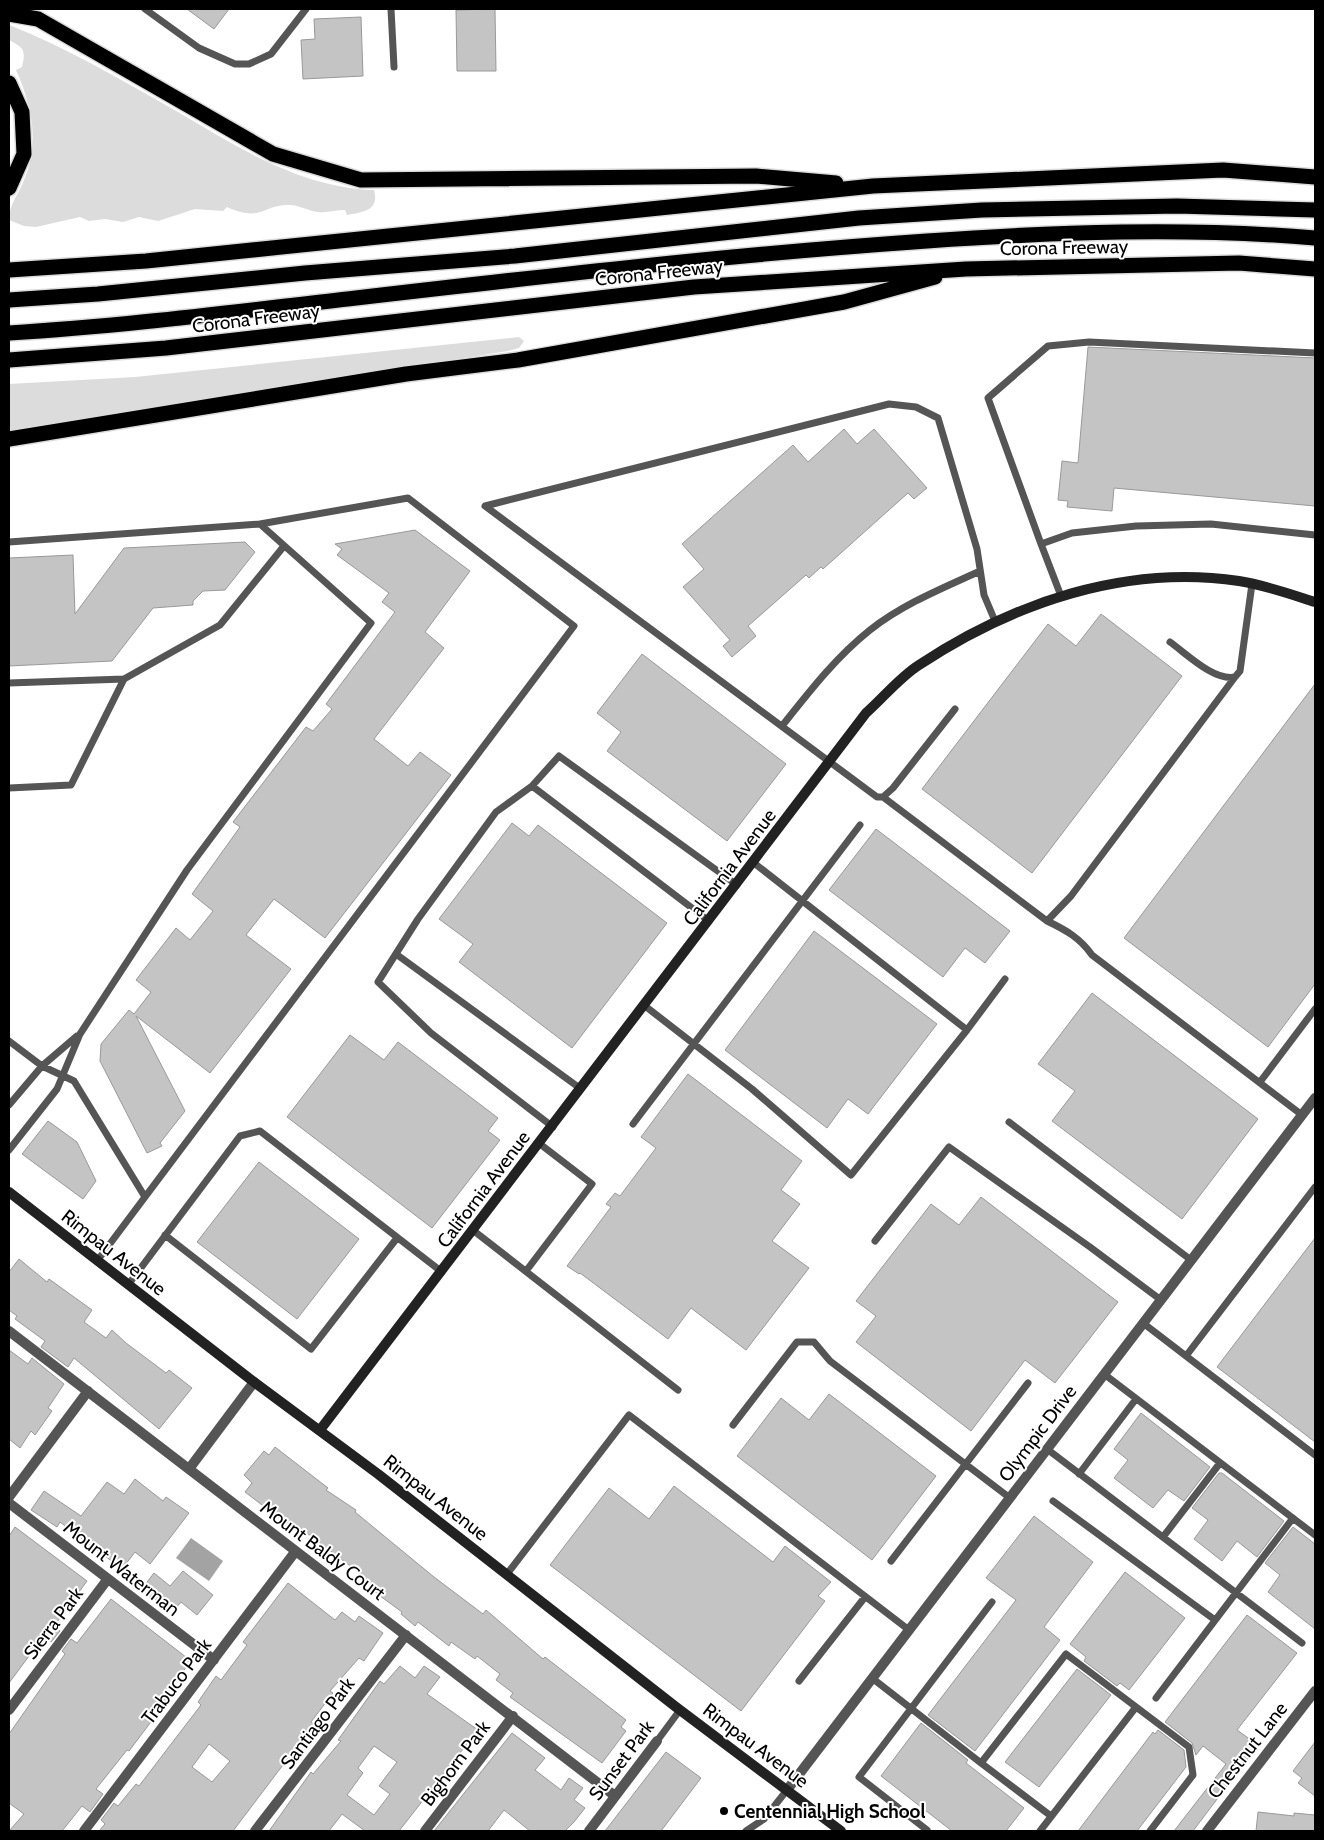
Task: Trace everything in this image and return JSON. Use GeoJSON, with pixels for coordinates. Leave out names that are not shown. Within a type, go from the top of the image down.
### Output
{"type":"FeatureCollection","features":[{"type":"Feature","properties":{"kind":"highway"},"geometry":{"type":"LineString","coordinates":[[9,14],[38,19],[273,154],[361,180],[756,176],[873,186]]}},
{"type":"Feature","properties":{"kind":"highway"},"geometry":{"type":"LineString","coordinates":[[9,83],[22,112],[24,154],[9,188]]}},
{"type":"Feature","properties":{"kind":"highway"},"geometry":{"type":"LineString","coordinates":[[9,270],[146,261],[873,186],[1223,170],[1315,177]]}},
{"type":"Feature","properties":{"kind":"highway"},"geometry":{"type":"LineString","coordinates":[[9,300],[98,294],[306,273],[515,256],[878,217],[982,210],[1177,206],[1315,210]]}},
{"type":"Feature","properties":{"kind":"highway"},"geometry":{"type":"LineString","coordinates":[[9,333],[131,324],[698,259],[855,246],[1133,231],[1218,232],[1315,238]]}},
{"type":"Feature","properties":{"kind":"highway","name":"Corona Freeway"},"geometry":{"type":"LineString","coordinates":[[9,360],[166,348],[694,287],[966,269],[1240,263],[1315,269]]}},
{"type":"Feature","properties":{"kind":"highway"},"geometry":{"type":"LineString","coordinates":[[9,439],[406,374],[518,360],[844,302],[966,269]]}},
{"type":"Feature","properties":{"kind":"main road","name":"California Avenue"},"geometry":{"type":"LineString","coordinates":[[320,1430],[737,886],[866,713],[918,666],[995,621],[1061,596],[1099,586],[1145,579],[1189,578],[1239,581],[1315,602]]}},
{"type":"Feature","properties":{"kind":"main road","name":"Rimpau Avenue"},"geometry":{"type":"LineString","coordinates":[[9,1192],[96,1261],[507,1574],[680,1710],[841,1831]]}},
{"type":"Feature","properties":{"kind":"street","name":"Olympic Drive"},"geometry":{"type":"LineString","coordinates":[[787,1790],[1315,1098]]}},
{"type":"Feature","properties":{"kind":"street","name":"Mount Baldy Court"},"geometry":{"type":"LineString","coordinates":[[9,1332],[513,1716],[615,1796]]}},
{"type":"Feature","properties":{"kind":"street"},"geometry":{"type":"LineString","coordinates":[[189,1469],[254,1382]]}},
{"type":"Feature","properties":{"kind":"street"},"geometry":{"type":"LineString","coordinates":[[9,1497],[88,1392]]}},
{"type":"Feature","properties":{"kind":"street","name":"Mount Waterman"},"geometry":{"type":"LineString","coordinates":[[9,1503],[214,1660]]}},
{"type":"Feature","properties":{"kind":"street","name":"Trabuco Park"},"geometry":{"type":"LineString","coordinates":[[84,1831],[296,1552]]}},
{"type":"Feature","properties":{"kind":"street","name":"Sierra Park"},"geometry":{"type":"LineString","coordinates":[[9,1710],[108,1580]]}},
{"type":"Feature","properties":{"kind":"street","name":"Santiago Park"},"geometry":{"type":"LineString","coordinates":[[256,1831],[406,1635]]}},
{"type":"Feature","properties":{"kind":"street","name":"Chestnut Lane"},"geometry":{"type":"LineString","coordinates":[[1207,1831],[1315,1691]]}},
{"type":"Feature","properties":{"kind":"street","name":"Bighorn Park"},"geometry":{"type":"LineString","coordinates":[[425,1831],[513,1716]]}},
{"type":"Feature","properties":{"kind":"street","name":"Sunset Park"},"geometry":{"type":"LineString","coordinates":[[589,1831],[657,1741]]}},
{"type":"Feature","properties":{"kind":"lane"},"geometry":{"type":"LineString","coordinates":[[145,9],[199,48],[235,64],[249,64],[271,54],[306,9]]}},
{"type":"Feature","properties":{"kind":"lane"},"geometry":{"type":"LineString","coordinates":[[391,9],[394,67]]}},
{"type":"Feature","properties":{"kind":"lane"},"geometry":{"type":"LineString","coordinates":[[1061,596],[988,398],[1048,346],[1089,342],[1315,353]]}},
{"type":"Feature","properties":{"kind":"lane"},"geometry":{"type":"LineString","coordinates":[[995,621],[984,595],[977,549],[938,418],[916,408],[889,404],[485,506],[877,797],[883,797],[1047,921],[1071,932],[1085,944],[1092,955],[1302,1115]]}},
{"type":"Feature","properties":{"kind":"lane"},"geometry":{"type":"LineString","coordinates":[[9,542],[260,524],[408,498],[574,626],[96,1261]]}},
{"type":"Feature","properties":{"kind":"lane"},"geometry":{"type":"LineString","coordinates":[[9,1150],[57,1089],[80,1034],[192,863],[371,623],[260,524]]}},
{"type":"Feature","properties":{"kind":"lane"},"geometry":{"type":"LineString","coordinates":[[1041,544],[1072,533],[1136,526],[1211,524],[1315,535]]}},
{"type":"Feature","properties":{"kind":"lane"},"geometry":{"type":"LineString","coordinates":[[9,683],[124,679],[220,625],[284,546]]}},
{"type":"Feature","properties":{"kind":"lane"},"geometry":{"type":"LineString","coordinates":[[782,726],[823,676],[870,630],[916,601],[980,571]]}},
{"type":"Feature","properties":{"kind":"lane"},"geometry":{"type":"LineString","coordinates":[[1047,921],[1071,896],[1240,671],[1252,584]]}},
{"type":"Feature","properties":{"kind":"lane"},"geometry":{"type":"LineString","coordinates":[[1170,642],[1216,675],[1226,679],[1235,677]]}},
{"type":"Feature","properties":{"kind":"lane"},"geometry":{"type":"LineString","coordinates":[[9,788],[71,785],[124,679]]}},
{"type":"Feature","properties":{"kind":"lane"},"geometry":{"type":"LineString","coordinates":[[883,797],[894,788],[955,709]]}},
{"type":"Feature","properties":{"kind":"lane"},"geometry":{"type":"LineString","coordinates":[[553,1127],[431,1033],[378,982],[418,919],[496,812],[532,786],[559,756],[737,886]]}},
{"type":"Feature","properties":{"kind":"lane"},"geometry":{"type":"LineString","coordinates":[[532,786],[709,921]]}},
{"type":"Feature","properties":{"kind":"lane"},"geometry":{"type":"LineString","coordinates":[[633,1124],[693,1043],[804,902],[860,825]]}},
{"type":"Feature","properties":{"kind":"lane"},"geometry":{"type":"LineString","coordinates":[[754,863],[967,1030]]}},
{"type":"Feature","properties":{"kind":"lane"},"geometry":{"type":"LineString","coordinates":[[396,954],[581,1090]]}},
{"type":"Feature","properties":{"kind":"lane"},"geometry":{"type":"LineString","coordinates":[[645,1006],[752,1089],[851,1175],[967,1030],[1005,979]]}},
{"type":"Feature","properties":{"kind":"lane"},"geometry":{"type":"LineString","coordinates":[[1260,1082],[1315,1008]]}},
{"type":"Feature","properties":{"kind":"lane"},"geometry":{"type":"LineString","coordinates":[[9,1105],[42,1066],[80,1034]]}},
{"type":"Feature","properties":{"kind":"lane"},"geometry":{"type":"LineString","coordinates":[[9,1040],[42,1066],[74,1081],[145,1197]]}},
{"type":"Feature","properties":{"kind":"lane"},"geometry":{"type":"LineString","coordinates":[[1009,1122],[1192,1260]]}},
{"type":"Feature","properties":{"kind":"lane"},"geometry":{"type":"LineString","coordinates":[[128,1284],[240,1136],[260,1131],[442,1272]]}},
{"type":"Feature","properties":{"kind":"lane"},"geometry":{"type":"LineString","coordinates":[[526,1271],[592,1184],[540,1144]]}},
{"type":"Feature","properties":{"kind":"lane"},"geometry":{"type":"LineString","coordinates":[[876,1241],[948,1147],[1090,1247],[1161,1300]]}},
{"type":"Feature","properties":{"kind":"lane"},"geometry":{"type":"LineString","coordinates":[[1186,1356],[1315,1187]]}},
{"type":"Feature","properties":{"kind":"lane"},"geometry":{"type":"LineString","coordinates":[[474,1230],[678,1390]]}},
{"type":"Feature","properties":{"kind":"lane"},"geometry":{"type":"LineString","coordinates":[[165,1235],[311,1349],[397,1238]]}},
{"type":"Feature","properties":{"kind":"lane"},"geometry":{"type":"LineString","coordinates":[[1143,1324],[1315,1455]]}},
{"type":"Feature","properties":{"kind":"lane"},"geometry":{"type":"LineString","coordinates":[[733,1425],[797,1342],[814,1342],[830,1361],[1010,1498]]}},
{"type":"Feature","properties":{"kind":"lane"},"geometry":{"type":"LineString","coordinates":[[1104,1374],[1315,1535]]}},
{"type":"Feature","properties":{"kind":"lane"},"geometry":{"type":"LineString","coordinates":[[891,1560],[1028,1383]]}},
{"type":"Feature","properties":{"kind":"lane"},"geometry":{"type":"LineString","coordinates":[[1079,1474],[1136,1399]]}},
{"type":"Feature","properties":{"kind":"lane"},"geometry":{"type":"LineString","coordinates":[[507,1574],[629,1415],[909,1630]]}},
{"type":"Feature","properties":{"kind":"lane"},"geometry":{"type":"LineString","coordinates":[[1047,1449],[1302,1643]]}},
{"type":"Feature","properties":{"kind":"lane"},"geometry":{"type":"LineString","coordinates":[[1163,1537],[1220,1462]]}},
{"type":"Feature","properties":{"kind":"lane"},"geometry":{"type":"LineString","coordinates":[[1053,1501],[1216,1620]]}},
{"type":"Feature","properties":{"kind":"lane"},"geometry":{"type":"LineString","coordinates":[[1156,1698],[1293,1518]]}},
{"type":"Feature","properties":{"kind":"lane"},"geometry":{"type":"LineString","coordinates":[[799,1682],[864,1597]]}},
{"type":"Feature","properties":{"kind":"lane"},"geometry":{"type":"LineString","coordinates":[[928,1831],[859,1777],[992,1602]]}},
{"type":"Feature","properties":{"kind":"lane"},"geometry":{"type":"LineString","coordinates":[[981,1763],[1066,1654],[1189,1747],[1193,1775],[1150,1831]]}},
{"type":"Feature","properties":{"kind":"lane"},"geometry":{"type":"LineString","coordinates":[[872,1678],[1051,1816]]}},
{"type":"Feature","properties":{"kind":"lane"},"geometry":{"type":"LineString","coordinates":[[1040,1831],[1136,1707]]}},
{"type":"Feature","properties":{"kind":"lane","name":"Sunset Park"},"geometry":{"type":"LineString","coordinates":[[657,1741],[680,1710]]}},
{"type":"Feature","properties":{"kind":"lane"},"geometry":{"type":"LineString","coordinates":[[746,1831],[764,1819],[787,1790]]}},
{"type":"Feature","properties":{"kind":"shaded area"},"geometry":{"type":"Polygon","coordinates":[[[9,25],[95,65],[224,139],[272,164],[322,182],[347,188],[374,190],[374,202],[372,206],[364,211],[347,215],[345,210],[318,212],[298,206],[281,205],[255,213],[227,207],[223,211],[195,209],[158,221],[139,217],[123,222],[105,219],[89,221],[80,217],[36,227],[24,226],[9,220],[12,204],[29,166],[33,138],[30,111],[16,70],[22,67],[24,53],[21,47],[9,40],[9,25]]]}},
{"type":"Feature","properties":{"kind":"shaded area"},"geometry":{"type":"Polygon","coordinates":[[[519,337],[524,341],[519,348],[508,351],[9,430],[9,384],[135,377],[519,337]]]}},
{"type":"Feature","properties":{"kind":"shaded area"},"geometry":{"type":"Polygon","coordinates":[[[191,1538],[223,1561],[209,1581],[176,1558],[191,1538]]]}},
{"type":"Feature","properties":{"kind":"building"},"geometry":{"type":"Polygon","coordinates":[[[187,9],[229,9],[214,29],[187,9]]]}},
{"type":"Feature","properties":{"kind":"building"},"geometry":{"type":"Polygon","coordinates":[[[495,9],[496,71],[457,71],[456,10],[495,9]]]}},
{"type":"Feature","properties":{"kind":"building"},"geometry":{"type":"Polygon","coordinates":[[[361,17],[363,76],[303,79],[301,40],[315,39],[314,19],[361,17]]]}},
{"type":"Feature","properties":{"kind":"building"},"geometry":{"type":"Polygon","coordinates":[[[1088,347],[1315,358],[1315,506],[1114,488],[1112,511],[1067,507],[1068,501],[1058,500],[1062,461],[1078,463],[1088,347]]]}},
{"type":"Feature","properties":{"kind":"building"},"geometry":{"type":"Polygon","coordinates":[[[844,429],[857,444],[874,429],[927,488],[914,499],[908,493],[823,569],[821,567],[809,578],[806,575],[748,626],[756,636],[732,657],[723,646],[730,640],[683,587],[704,569],[682,544],[793,445],[808,462],[844,429]]]}},
{"type":"Feature","properties":{"kind":"building"},"geometry":{"type":"Polygon","coordinates":[[[415,530],[470,571],[425,632],[444,648],[374,739],[408,766],[420,752],[451,775],[325,938],[274,899],[246,935],[291,969],[210,1073],[136,1016],[185,1111],[160,1143],[162,1146],[147,1153],[100,1061],[101,1044],[129,1010],[134,1014],[151,992],[136,980],[176,928],[190,940],[213,911],[192,894],[240,827],[233,822],[306,727],[313,731],[332,709],[326,704],[395,612],[382,602],[389,593],[337,555],[342,549],[335,544],[415,530]]]}},
{"type":"Feature","properties":{"kind":"building"},"geometry":{"type":"Polygon","coordinates":[[[245,542],[255,552],[225,590],[203,591],[193,601],[193,605],[153,608],[112,661],[9,666],[9,558],[73,555],[75,614],[124,548],[245,542]]]}},
{"type":"Feature","properties":{"kind":"building"},"geometry":{"type":"Polygon","coordinates":[[[1101,614],[1182,676],[1032,873],[922,789],[1048,624],[1076,646],[1101,614]]]}},
{"type":"Feature","properties":{"kind":"building"},"geometry":{"type":"Polygon","coordinates":[[[642,654],[786,764],[727,841],[607,751],[621,732],[597,713],[642,654]]]}},
{"type":"Feature","properties":{"kind":"building"},"geometry":{"type":"Polygon","coordinates":[[[1315,684],[1315,984],[1268,1047],[1124,938],[1315,684]]]}},
{"type":"Feature","properties":{"kind":"building"},"geometry":{"type":"Polygon","coordinates":[[[512,823],[529,836],[538,825],[667,923],[572,1048],[459,962],[473,944],[439,919],[512,823]]]}},
{"type":"Feature","properties":{"kind":"building"},"geometry":{"type":"Polygon","coordinates":[[[876,829],[1010,931],[985,963],[965,948],[943,977],[829,890],[876,829]]]}},
{"type":"Feature","properties":{"kind":"building"},"geometry":{"type":"Polygon","coordinates":[[[814,931],[937,1024],[868,1114],[848,1099],[827,1128],[725,1050],[814,931]]]}},
{"type":"Feature","properties":{"kind":"building"},"geometry":{"type":"Polygon","coordinates":[[[1092,993],[1258,1119],[1182,1219],[1052,1121],[1075,1091],[1038,1064],[1092,993]]]}},
{"type":"Feature","properties":{"kind":"building"},"geometry":{"type":"Polygon","coordinates":[[[350,1035],[384,1060],[398,1042],[498,1118],[488,1131],[500,1140],[432,1228],[287,1117],[350,1035]]]}},
{"type":"Feature","properties":{"kind":"building"},"geometry":{"type":"Polygon","coordinates":[[[688,1074],[802,1161],[781,1190],[800,1204],[772,1241],[809,1268],[746,1350],[691,1308],[668,1339],[580,1273],[567,1266],[611,1207],[606,1204],[615,1193],[620,1196],[656,1148],[641,1137],[688,1074]]]}},
{"type":"Feature","properties":{"kind":"building"},"geometry":{"type":"Polygon","coordinates":[[[48,1121],[77,1142],[96,1181],[83,1199],[22,1154],[48,1121]]]}},
{"type":"Feature","properties":{"kind":"building"},"geometry":{"type":"Polygon","coordinates":[[[259,1162],[359,1239],[297,1319],[197,1242],[259,1162]]]}},
{"type":"Feature","properties":{"kind":"building"},"geometry":{"type":"Polygon","coordinates":[[[981,1197],[1118,1302],[1055,1383],[1025,1360],[971,1431],[856,1342],[876,1316],[856,1301],[931,1204],[959,1225],[981,1197]]]}},
{"type":"Feature","properties":{"kind":"building"},"geometry":{"type":"Polygon","coordinates":[[[1315,1238],[1315,1442],[1217,1367],[1315,1238]]]}},
{"type":"Feature","properties":{"kind":"building"},"geometry":{"type":"Polygon","coordinates":[[[19,1259],[47,1282],[49,1279],[92,1310],[84,1322],[106,1338],[112,1330],[166,1373],[169,1370],[192,1388],[159,1429],[74,1358],[68,1367],[41,1347],[45,1341],[15,1319],[17,1316],[9,1310],[9,1272],[19,1259]]]}},
{"type":"Feature","properties":{"kind":"building"},"geometry":{"type":"Polygon","coordinates":[[[9,1350],[28,1364],[32,1358],[64,1384],[48,1408],[52,1411],[35,1435],[31,1431],[20,1448],[9,1439],[9,1350]]]}},
{"type":"Feature","properties":{"kind":"building"},"geometry":{"type":"Polygon","coordinates":[[[829,1394],[936,1476],[872,1560],[737,1456],[781,1398],[809,1420],[829,1394]]]}},
{"type":"Feature","properties":{"kind":"building"},"geometry":{"type":"Polygon","coordinates":[[[1141,1413],[1210,1467],[1184,1501],[1168,1490],[1153,1508],[1114,1478],[1128,1460],[1114,1449],[1141,1413]]]}},
{"type":"Feature","properties":{"kind":"building"},"geometry":{"type":"Polygon","coordinates":[[[275,1447],[328,1488],[326,1490],[356,1510],[355,1512],[434,1577],[483,1614],[486,1610],[543,1659],[545,1657],[626,1720],[621,1727],[626,1731],[602,1763],[510,1697],[513,1693],[496,1680],[500,1674],[477,1656],[475,1659],[451,1642],[449,1646],[418,1622],[415,1626],[401,1614],[402,1612],[372,1590],[375,1586],[362,1575],[299,1527],[296,1531],[245,1492],[252,1483],[244,1475],[264,1451],[269,1455],[275,1447]]]}},
{"type":"Feature","properties":{"kind":"building"},"geometry":{"type":"Polygon","coordinates":[[[1219,1473],[1222,1473],[1284,1521],[1257,1557],[1237,1541],[1222,1561],[1194,1539],[1208,1520],[1192,1508],[1219,1473]]]}},
{"type":"Feature","properties":{"kind":"building"},"geometry":{"type":"Polygon","coordinates":[[[135,1479],[163,1501],[166,1497],[189,1513],[150,1564],[135,1552],[122,1569],[60,1522],[57,1527],[31,1510],[44,1491],[81,1516],[107,1482],[124,1494],[135,1479]]]}},
{"type":"Feature","properties":{"kind":"building"},"geometry":{"type":"Polygon","coordinates":[[[674,1486],[773,1562],[785,1546],[831,1582],[818,1596],[825,1601],[741,1711],[550,1565],[609,1488],[649,1519],[674,1486]]]}},
{"type":"Feature","properties":{"kind":"building"},"geometry":{"type":"Polygon","coordinates":[[[1034,1516],[1093,1562],[1044,1627],[1060,1640],[975,1751],[928,1715],[1016,1600],[986,1578],[1034,1516]]]}},
{"type":"Feature","properties":{"kind":"building"},"geometry":{"type":"Polygon","coordinates":[[[15,1527],[87,1581],[54,1626],[60,1631],[51,1642],[44,1636],[9,1683],[9,1536],[15,1527]]]}},
{"type":"Feature","properties":{"kind":"building"},"geometry":{"type":"Polygon","coordinates":[[[1293,1527],[1315,1544],[1315,1629],[1268,1592],[1280,1575],[1265,1563],[1293,1527]]]}},
{"type":"Feature","properties":{"kind":"building"},"geometry":{"type":"Polygon","coordinates":[[[183,1571],[213,1595],[197,1615],[181,1602],[176,1608],[165,1598],[161,1604],[141,1590],[154,1573],[170,1586],[183,1571]]]}},
{"type":"Feature","properties":{"kind":"building"},"geometry":{"type":"Polygon","coordinates":[[[1125,1572],[1185,1618],[1129,1690],[1120,1683],[1117,1686],[1084,1661],[1086,1657],[1070,1644],[1125,1572]]]}},
{"type":"Feature","properties":{"kind":"building"},"geometry":{"type":"Polygon","coordinates":[[[288,1583],[335,1620],[342,1612],[355,1622],[359,1616],[383,1633],[364,1661],[359,1658],[330,1691],[333,1693],[311,1722],[314,1724],[233,1831],[99,1831],[105,1824],[101,1820],[114,1803],[118,1806],[136,1784],[139,1786],[201,1705],[198,1702],[216,1676],[221,1680],[247,1645],[243,1642],[288,1583]],[[209,1744],[192,1767],[212,1782],[230,1761],[209,1744]]]}},
{"type":"Feature","properties":{"kind":"building"},"geometry":{"type":"Polygon","coordinates":[[[111,1599],[191,1661],[168,1691],[172,1694],[129,1751],[127,1750],[96,1789],[103,1794],[90,1812],[82,1806],[62,1831],[9,1831],[24,1814],[9,1803],[9,1734],[65,1654],[62,1651],[71,1639],[77,1643],[111,1599]]]}},
{"type":"Feature","properties":{"kind":"building"},"geometry":{"type":"Polygon","coordinates":[[[1247,1615],[1297,1653],[1237,1730],[1258,1745],[1193,1831],[1174,1831],[1226,1764],[1203,1746],[1196,1755],[1192,1743],[1165,1722],[1247,1615]]]}},
{"type":"Feature","properties":{"kind":"building"},"geometry":{"type":"Polygon","coordinates":[[[400,1666],[415,1678],[424,1666],[440,1677],[427,1694],[478,1730],[399,1831],[365,1831],[342,1814],[329,1831],[269,1831],[311,1772],[313,1774],[341,1741],[338,1740],[380,1681],[384,1684],[400,1666]],[[374,1746],[358,1768],[363,1773],[347,1795],[374,1815],[390,1794],[379,1786],[397,1762],[374,1746]]]}},
{"type":"Feature","properties":{"kind":"building"},"geometry":{"type":"Polygon","coordinates":[[[1077,1669],[1111,1695],[1039,1787],[1005,1762],[1077,1669]]]}},
{"type":"Feature","properties":{"kind":"building"},"geometry":{"type":"Polygon","coordinates":[[[921,1723],[968,1760],[966,1763],[1024,1808],[1006,1831],[952,1831],[881,1776],[921,1723]]]}},
{"type":"Feature","properties":{"kind":"building"},"geometry":{"type":"Polygon","coordinates":[[[1158,1730],[1184,1750],[1186,1767],[1137,1831],[1078,1831],[1153,1732],[1155,1734],[1158,1730]]]}},
{"type":"Feature","properties":{"kind":"building"},"geometry":{"type":"Polygon","coordinates":[[[512,1733],[545,1758],[535,1770],[561,1790],[569,1778],[583,1788],[574,1800],[585,1808],[574,1822],[565,1831],[530,1831],[504,1810],[488,1831],[434,1831],[512,1733]]]}},
{"type":"Feature","properties":{"kind":"building"},"geometry":{"type":"Polygon","coordinates":[[[1315,1742],[1315,1796],[1298,1783],[1302,1778],[1293,1771],[1315,1742]]]}},
{"type":"Feature","properties":{"kind":"building"},"geometry":{"type":"Polygon","coordinates":[[[666,1752],[701,1778],[661,1831],[605,1831],[666,1752]]]}},
{"type":"Feature","properties":{"kind":"building"},"geometry":{"type":"Polygon","coordinates":[[[1258,1812],[1294,1816],[1294,1813],[1315,1815],[1315,1831],[1256,1831],[1258,1812]]]}},
{"type":"Feature","properties":{"kind":"place","name":"Centennial High School"},"geometry":{"type":"Point","coordinates":[724,1811]}}]}
